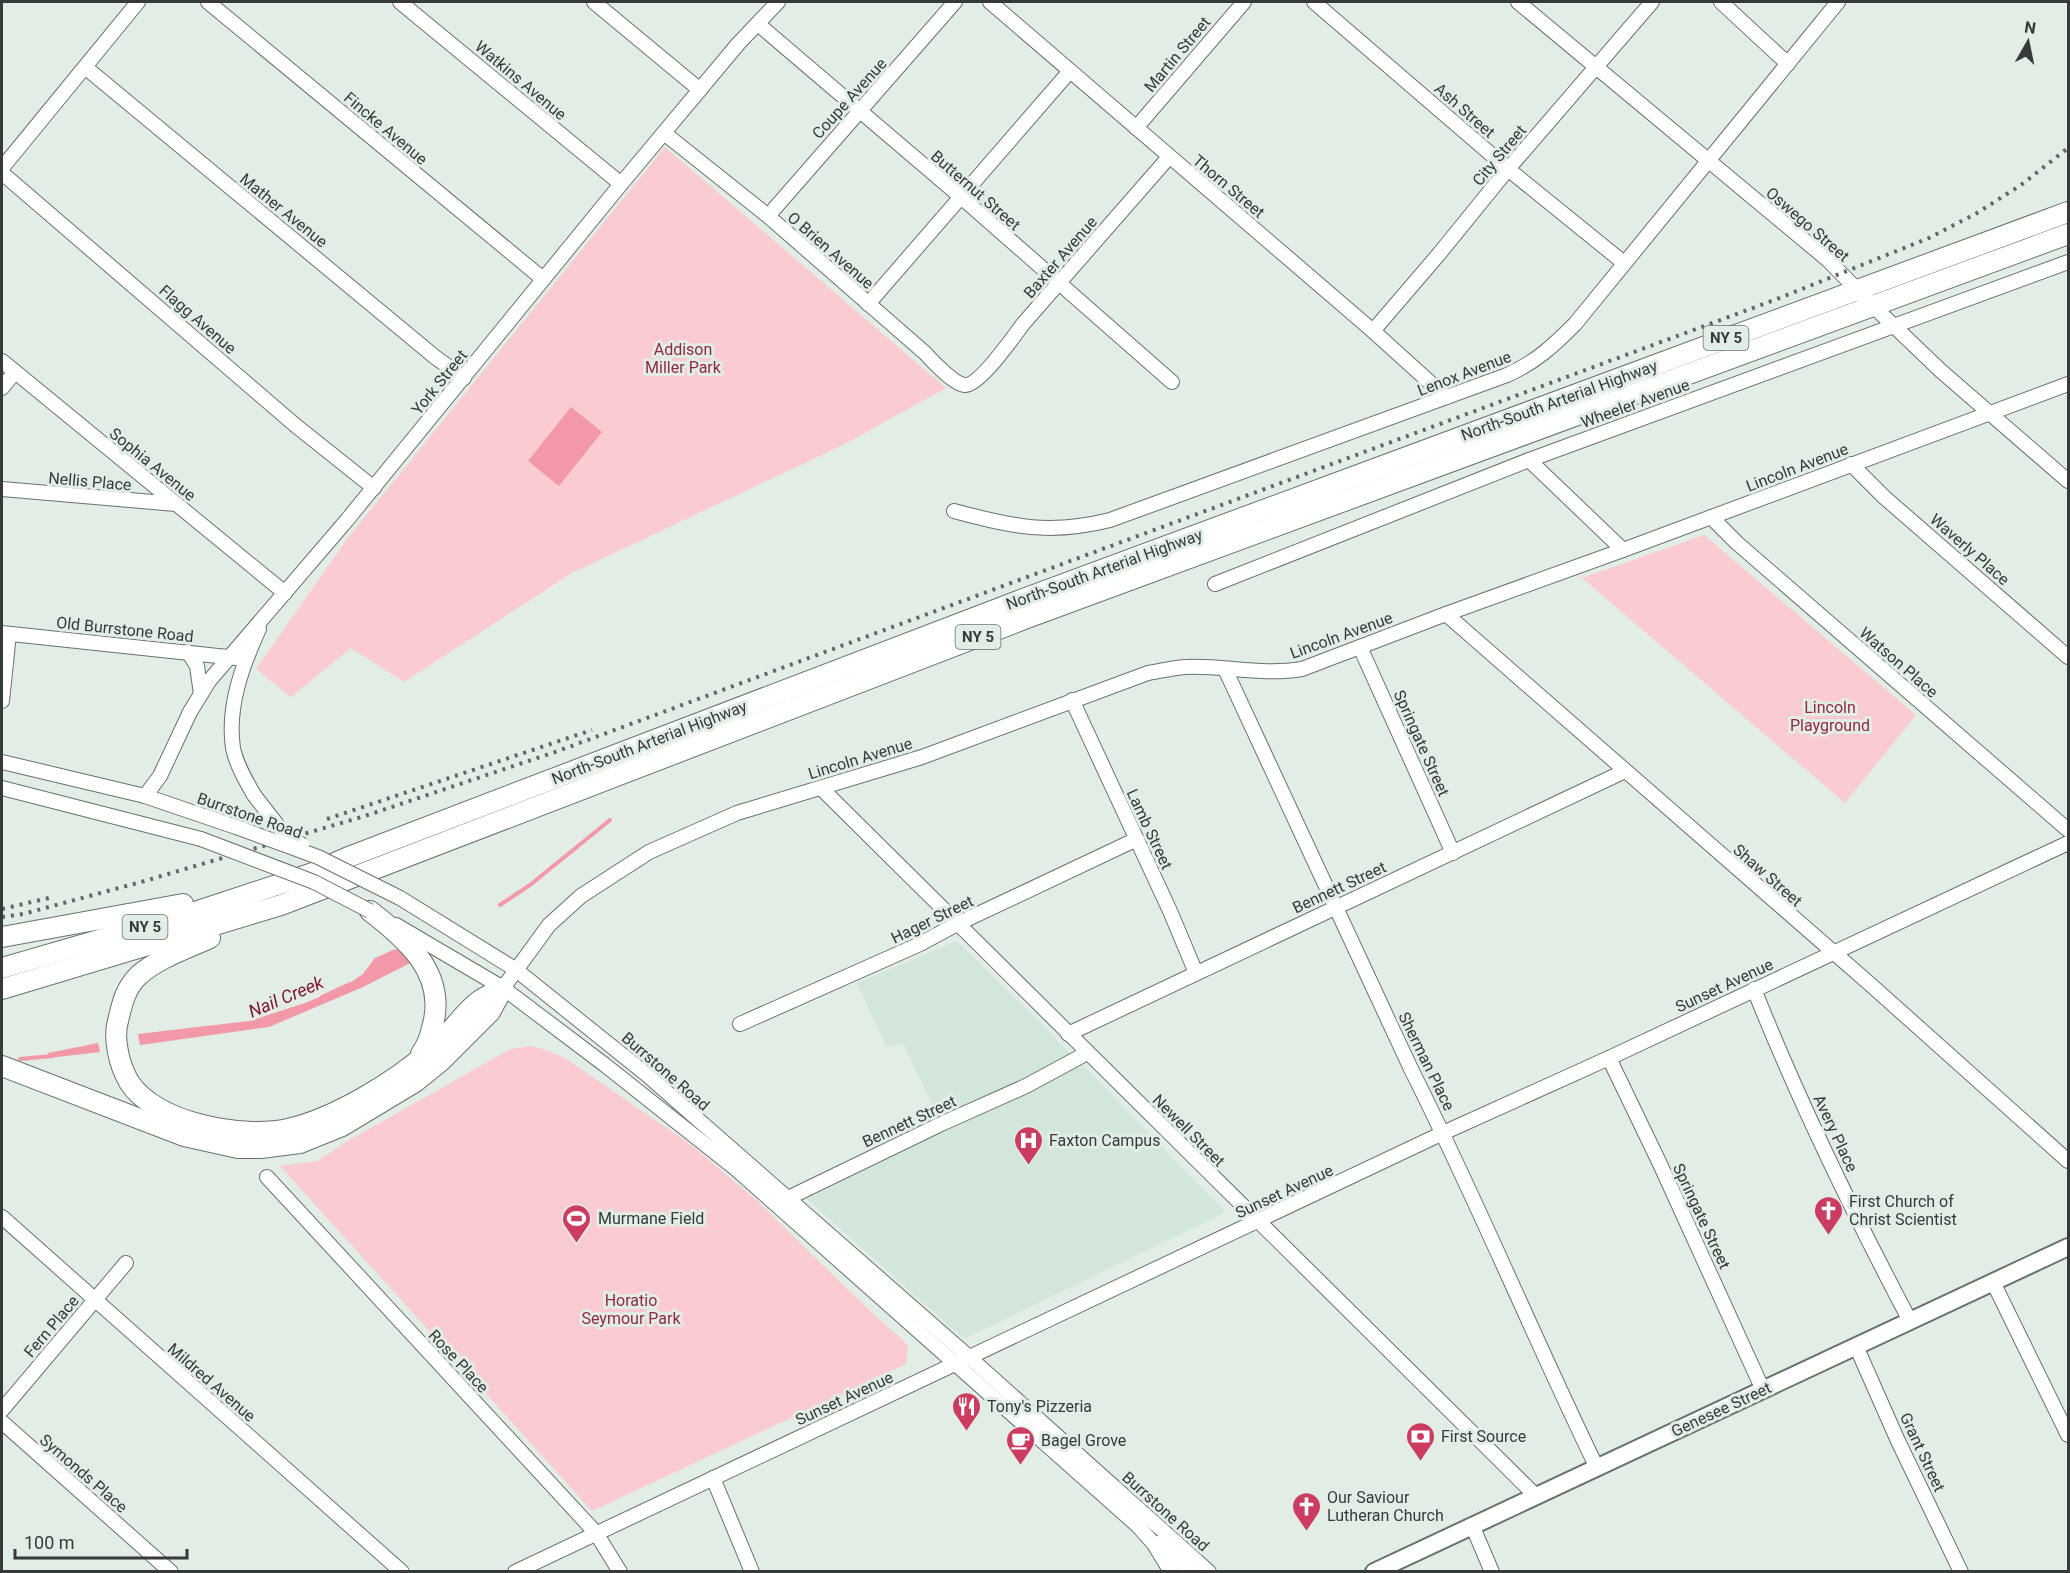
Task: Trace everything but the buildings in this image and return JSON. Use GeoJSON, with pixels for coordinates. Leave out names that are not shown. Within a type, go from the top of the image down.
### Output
{"type":"FeatureCollection","features":[{"type":"Feature","properties":{"kind":"highway","name":"North-South Arterial Highway"},"geometry":{"type":"LineString","coordinates":[[2,968],[195,912],[288,882],[1029,597],[2068,212]]}},
{"type":"Feature","properties":{"kind":"highway","name":"North-South Arterial Highway"},"geometry":{"type":"LineString","coordinates":[[2,988],[281,905],[1027,618],[2068,234]]}},
{"type":"Feature","properties":{"kind":"highway"},"geometry":{"type":"LineString","coordinates":[[2,937],[159,909],[288,882]]}},
{"type":"Feature","properties":{"kind":"highway"},"geometry":{"type":"LineString","coordinates":[[281,905],[171,956],[138,977],[125,992],[116,1027],[120,1063],[129,1082],[154,1104],[183,1119],[225,1130],[266,1132],[288,1129],[321,1119],[397,1076],[447,1036],[479,1001],[503,988]]}},
{"type":"Feature","properties":{"kind":"highway"},"geometry":{"type":"LineString","coordinates":[[370,911],[401,935],[415,951],[434,984],[436,1010],[430,1037],[414,1063]]}},
{"type":"Feature","properties":{"kind":"highway"},"geometry":{"type":"LineString","coordinates":[[2,1066],[184,1136],[238,1148],[261,1148],[300,1143],[342,1126],[414,1082],[441,1061],[490,1012],[503,988]]}},
{"type":"Feature","properties":{"kind":"main road","name":"Genesee Street"},"geometry":{"type":"LineString","coordinates":[[1374,1572],[2068,1247]]}},
{"type":"Feature","properties":{"kind":"street"},"geometry":{"type":"LineString","coordinates":[[2,168],[138,2]]}},
{"type":"Feature","properties":{"kind":"street","name":"Fincke Avenue"},"geometry":{"type":"LineString","coordinates":[[208,2],[543,279]]}},
{"type":"Feature","properties":{"kind":"street","name":"Watkins Avenue"},"geometry":{"type":"LineString","coordinates":[[400,2],[621,184]]}},
{"type":"Feature","properties":{"kind":"street"},"geometry":{"type":"LineString","coordinates":[[594,2],[700,90]]}},
{"type":"Feature","properties":{"kind":"street","name":"York Street"},"geometry":{"type":"LineString","coordinates":[[145,796],[164,769],[180,732],[208,681],[264,619],[374,488],[621,184],[778,2]]}},
{"type":"Feature","properties":{"kind":"street","name":"Coupe Avenue"},"geometry":{"type":"LineString","coordinates":[[768,216],[955,2]]}},
{"type":"Feature","properties":{"kind":"street","name":"Thorn Street"},"geometry":{"type":"LineString","coordinates":[[990,2],[1373,331],[1446,397]]}},
{"type":"Feature","properties":{"kind":"street","name":"Martin Street"},"geometry":{"type":"LineString","coordinates":[[1136,128],[1244,2]]}},
{"type":"Feature","properties":{"kind":"street","name":"Ash Street"},"geometry":{"type":"LineString","coordinates":[[1314,2],[1508,169],[1624,263]]}},
{"type":"Feature","properties":{"kind":"street","name":"Oswego Street"},"geometry":{"type":"LineString","coordinates":[[1518,2],[1828,260],[1941,371],[2068,481]]}},
{"type":"Feature","properties":{"kind":"street","name":"City Street"},"geometry":{"type":"LineString","coordinates":[[1373,331],[1508,169],[1652,2]]}},
{"type":"Feature","properties":{"kind":"street"},"geometry":{"type":"LineString","coordinates":[[1721,2],[1788,64]]}},
{"type":"Feature","properties":{"kind":"street","name":"Lenox Avenue"},"geometry":{"type":"LineString","coordinates":[[954,511],[1001,524],[1049,529],[1081,527],[1110,520],[1507,375],[1543,355],[1575,324],[1838,2]]}},
{"type":"Feature","properties":{"kind":"street","name":"Butternut Street"},"geometry":{"type":"LineString","coordinates":[[758,24],[961,197],[1172,382]]}},
{"type":"Feature","properties":{"kind":"street","name":"Mather Avenue"},"geometry":{"type":"LineString","coordinates":[[85,67],[435,357],[464,378]]}},
{"type":"Feature","properties":{"kind":"street"},"geometry":{"type":"LineString","coordinates":[[868,304],[1070,71]]}},
{"type":"Feature","properties":{"kind":"street","name":"O Brien Avenue"},"geometry":{"type":"LineString","coordinates":[[664,133],[768,216],[936,365],[962,385],[968,385],[976,380]]}},
{"type":"Feature","properties":{"kind":"street","name":"Baxter Avenue"},"geometry":{"type":"LineString","coordinates":[[976,380],[1169,157]]}},
{"type":"Feature","properties":{"kind":"street","name":"Flagg Avenue"},"geometry":{"type":"LineString","coordinates":[[2,173],[286,417],[374,488]]}},
{"type":"Feature","properties":{"kind":"street","name":"Wheeler Avenue"},"geometry":{"type":"LineString","coordinates":[[1215,584],[1529,460],[2068,262]]}},
{"type":"Feature","properties":{"kind":"street","name":"Sophia Avenue"},"geometry":{"type":"LineString","coordinates":[[2,361],[285,593]]}},
{"type":"Feature","properties":{"kind":"street"},"geometry":{"type":"LineString","coordinates":[[2,388],[15,372]]}},
{"type":"Feature","properties":{"kind":"street","name":"Lincoln Avenue"},"geometry":{"type":"LineString","coordinates":[[503,988],[549,925],[581,896],[650,852],[737,813],[922,757],[1148,673],[1185,667],[1283,672],[1302,669],[2068,384]]}},
{"type":"Feature","properties":{"kind":"street"},"geometry":{"type":"LineString","coordinates":[[1529,460],[1623,550]]}},
{"type":"Feature","properties":{"kind":"street","name":"Waverly Place"},"geometry":{"type":"LineString","coordinates":[[1851,464],[1884,496],[2068,657]]}},
{"type":"Feature","properties":{"kind":"street","name":"Nellis Place"},"geometry":{"type":"LineString","coordinates":[[2,489],[176,504]]}},
{"type":"Feature","properties":{"kind":"street","name":"Watson Place"},"geometry":{"type":"LineString","coordinates":[[1711,517],[1745,551],[2068,830]]}},
{"type":"Feature","properties":{"kind":"street","name":"Shaw Street"},"geometry":{"type":"LineString","coordinates":[[1446,614],[2068,1161]]}},
{"type":"Feature","properties":{"kind":"street"},"geometry":{"type":"LineString","coordinates":[[264,619],[246,659],[232,712],[233,749],[241,771],[254,795],[282,831],[318,857]]}},
{"type":"Feature","properties":{"kind":"street"},"geometry":{"type":"LineString","coordinates":[[2,701],[5,633]]}},
{"type":"Feature","properties":{"kind":"street","name":"Old Burrstone Road"},"geometry":{"type":"LineString","coordinates":[[5,633],[246,659]]}},
{"type":"Feature","properties":{"kind":"street","name":"Springate Street"},"geometry":{"type":"LineString","coordinates":[[1360,647],[1453,853]]}},
{"type":"Feature","properties":{"kind":"street"},"geometry":{"type":"LineString","coordinates":[[188,652],[196,666],[201,693]]}},
{"type":"Feature","properties":{"kind":"street","name":"Sherman Place"},"geometry":{"type":"LineString","coordinates":[[1225,669],[1597,1468]]}},
{"type":"Feature","properties":{"kind":"street","name":"Lamb Street"},"geometry":{"type":"LineString","coordinates":[[1072,700],[1196,973]]}},
{"type":"Feature","properties":{"kind":"street","name":"Burrstone Road"},"geometry":{"type":"LineString","coordinates":[[2,762],[145,796],[236,826],[318,857],[399,898],[515,969],[646,1074],[956,1363],[1138,1526],[1154,1544],[1171,1572]]}},
{"type":"Feature","properties":{"kind":"street","name":"Bennett Street"},"geometry":{"type":"LineString","coordinates":[[1068,1034],[1625,771]]}},
{"type":"Feature","properties":{"kind":"street","name":"Burrstone Road"},"geometry":{"type":"LineString","coordinates":[[2,788],[201,838],[314,882],[370,911],[503,988],[612,1070],[736,1169],[782,1201],[969,1357],[1209,1572]]}},
{"type":"Feature","properties":{"kind":"street","name":"Newell Street"},"geometry":{"type":"LineString","coordinates":[[820,788],[1536,1496]]}},
{"type":"Feature","properties":{"kind":"street","name":"Hager Street"},"geometry":{"type":"LineString","coordinates":[[740,1024],[920,944],[957,924],[1137,839]]}},
{"type":"Feature","properties":{"kind":"street","name":"Sunset Avenue"},"geometry":{"type":"LineString","coordinates":[[515,1572],[1443,1133],[1609,1058],[2068,843]]}},
{"type":"Feature","properties":{"kind":"street","name":"Avery Place"},"geometry":{"type":"LineString","coordinates":[[1754,989],[1780,1054],[1874,1253],[1910,1321]]}},
{"type":"Feature","properties":{"kind":"street","name":"Bennett Street"},"geometry":{"type":"LineString","coordinates":[[782,1201],[941,1124],[1026,1086],[1087,1053]]}},
{"type":"Feature","properties":{"kind":"street","name":"Springate Street"},"geometry":{"type":"LineString","coordinates":[[1609,1058],[1763,1390]]}},
{"type":"Feature","properties":{"kind":"street","name":"Rose Place"},"geometry":{"type":"LineString","coordinates":[[267,1177],[596,1533],[620,1572]]}},
{"type":"Feature","properties":{"kind":"street","name":"Mildred Avenue"},"geometry":{"type":"LineString","coordinates":[[2,1217],[402,1572]]}},
{"type":"Feature","properties":{"kind":"street","name":"Fern Place"},"geometry":{"type":"LineString","coordinates":[[2,1410],[126,1263]]}},
{"type":"Feature","properties":{"kind":"street"},"geometry":{"type":"LineString","coordinates":[[1993,1282],[2068,1435]]}},
{"type":"Feature","properties":{"kind":"street","name":"Grant Street"},"geometry":{"type":"LineString","coordinates":[[1856,1346],[1898,1441],[1961,1572]]}},
{"type":"Feature","properties":{"kind":"street","name":"Symonds Place"},"geometry":{"type":"LineString","coordinates":[[2,1422],[171,1572]]}},
{"type":"Feature","properties":{"kind":"street"},"geometry":{"type":"LineString","coordinates":[[713,1478],[752,1572]]}},
{"type":"Feature","properties":{"kind":"street"},"geometry":{"type":"LineString","coordinates":[[1138,1526],[1191,1572]]}},
{"type":"Feature","properties":{"kind":"street"},"geometry":{"type":"LineString","coordinates":[[1472,1526],[1492,1572]]}},
{"type":"Feature","properties":{"kind":"shaded area"},"geometry":{"type":"Polygon","coordinates":[[[571,407],[602,432],[559,486],[528,461],[571,407]]]}},
{"type":"Feature","properties":{"kind":"shaded area","name":"Faxton Campus"},"geometry":{"type":"Polygon","coordinates":[[[957,941],[1226,1212],[964,1339],[807,1199],[945,1131],[903,1043],[887,1048],[857,983],[957,941]]]}},
{"type":"Feature","properties":{"kind":"shaded area"},"geometry":{"type":"Polygon","coordinates":[[[405,948],[416,960],[363,987],[269,1027],[140,1045],[138,1034],[249,1021],[305,1003],[344,987],[363,974],[375,958],[393,950],[405,948]]]}},
{"type":"Feature","properties":{"kind":"shaded area"},"geometry":{"type":"Polygon","coordinates":[[[98,1043],[100,1052],[49,1058],[48,1053],[98,1043]]]}},
{"type":"Feature","properties":{"kind":"green space","name":"Addison Miller Park"},"geometry":{"type":"Polygon","coordinates":[[[665,147],[946,388],[845,444],[572,573],[404,682],[351,648],[291,697],[256,669],[347,539],[665,147]]]}},
{"type":"Feature","properties":{"kind":"green space","name":"Lincoln Playground"},"geometry":{"type":"Polygon","coordinates":[[[1704,535],[1916,715],[1845,803],[1582,578],[1704,535]]]}},
{"type":"Feature","properties":{"kind":"green space","name":"Horatio Seymour Park"},"geometry":{"type":"Polygon","coordinates":[[[529,1046],[544,1049],[565,1058],[690,1144],[754,1198],[908,1345],[906,1364],[592,1511],[280,1166],[318,1161],[346,1142],[511,1049],[529,1046]]]}},
{"type":"Feature","properties":{"kind":"waterway","name":"Nail Creek"},"geometry":{"type":"LineString","coordinates":[[500,905],[530,885],[610,820]]}},
{"type":"Feature","properties":{"kind":"waterway","name":"Nail Creek"},"geometry":{"type":"LineString","coordinates":[[322,997],[350,984]]}},
{"type":"Feature","properties":{"kind":"waterway","name":"Nail Creek"},"geometry":{"type":"LineString","coordinates":[[20,1059],[52,1056]]}},
{"type":"Feature","properties":{"kind":"railway"},"geometry":{"type":"LineString","coordinates":[[2,917],[23,914],[141,882],[365,816],[558,751],[1777,299],[1929,238],[1977,213],[2021,185],[2068,148]]}},
{"type":"Feature","properties":{"kind":"railway"},"geometry":{"type":"LineString","coordinates":[[327,819],[592,730]]}},
{"type":"Feature","properties":{"kind":"railway"},"geometry":{"type":"LineString","coordinates":[[2,909],[53,897]]}},
{"type":"Feature","properties":{"kind":"place","name":"Faxton Campus"},"geometry":{"type":"Point","coordinates":[1028,1166]}},
{"type":"Feature","properties":{"kind":"place","name":"First Church of Christ Scientist"},"geometry":{"type":"Point","coordinates":[1828,1236]}},
{"type":"Feature","properties":{"kind":"place","name":"Murmane Field"},"geometry":{"type":"Point","coordinates":[577,1244]}},
{"type":"Feature","properties":{"kind":"place","name":"Tony's Pizzeria"},"geometry":{"type":"Point","coordinates":[966,1432]}},
{"type":"Feature","properties":{"kind":"place","name":"First Source"},"geometry":{"type":"Point","coordinates":[1420,1462]}},
{"type":"Feature","properties":{"kind":"place","name":"Bagel Grove"},"geometry":{"type":"Point","coordinates":[1020,1466]}},
{"type":"Feature","properties":{"kind":"place","name":"Our Saviour Lutheran Church"},"geometry":{"type":"Point","coordinates":[1306,1532]}}]}
